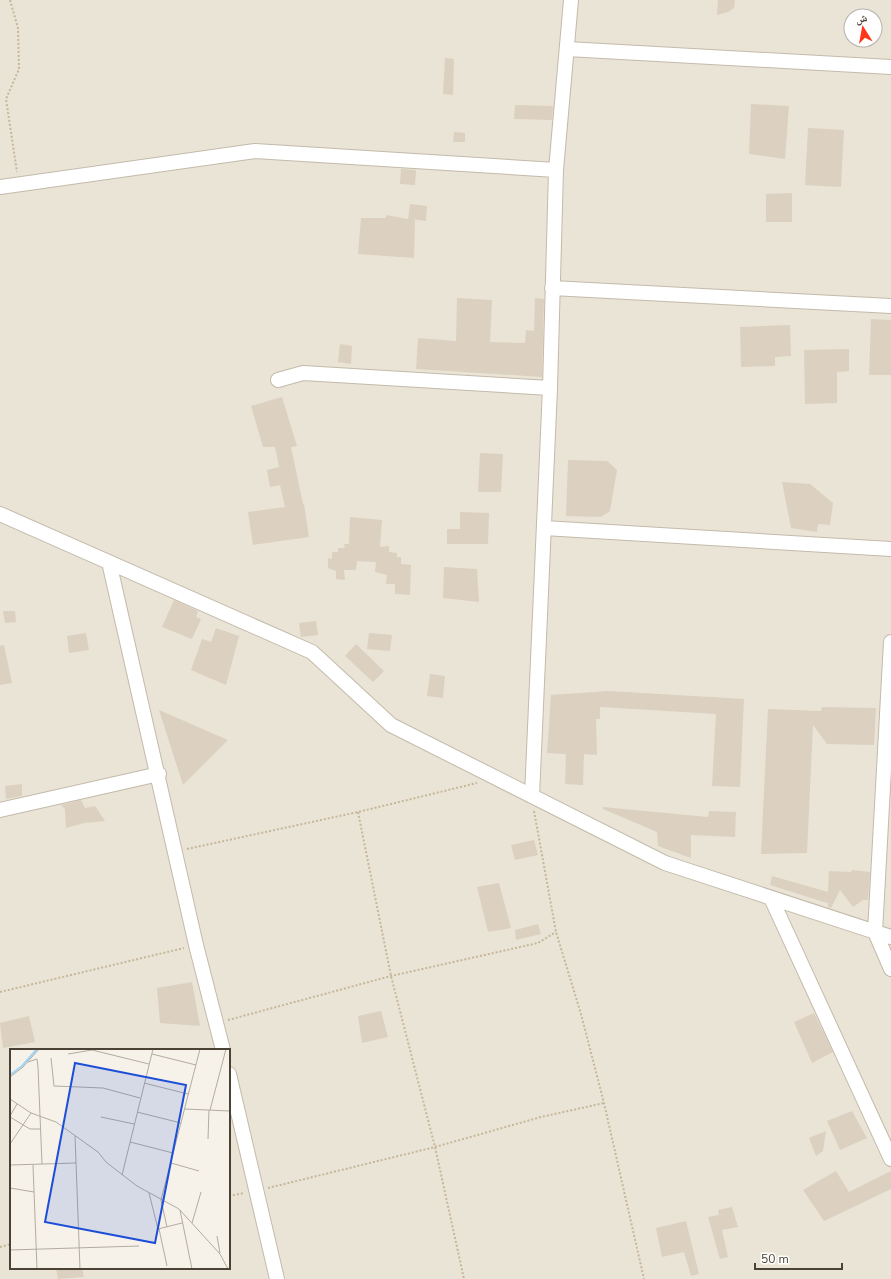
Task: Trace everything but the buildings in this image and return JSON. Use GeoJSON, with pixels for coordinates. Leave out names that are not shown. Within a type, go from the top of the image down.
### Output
{"type":"FeatureCollection","features":[{"type":"Feature","properties":{"kind":"street"},"geometry":{"type":"LineString","coordinates":[[532,796],[550,388],[556,170],[571,0]]}},
{"type":"Feature","properties":{"kind":"street"},"geometry":{"type":"LineString","coordinates":[[567,49],[891,67]]}},
{"type":"Feature","properties":{"kind":"street"},"geometry":{"type":"LineString","coordinates":[[0,187],[255,151],[556,170]]}},
{"type":"Feature","properties":{"kind":"street"},"geometry":{"type":"LineString","coordinates":[[552,288],[891,306]]}},
{"type":"Feature","properties":{"kind":"street"},"geometry":{"type":"LineString","coordinates":[[278,380],[303,373],[550,388]]}},
{"type":"Feature","properties":{"kind":"street"},"geometry":{"type":"LineString","coordinates":[[0,514],[312,652],[391,724],[665,863],[891,937]]}},
{"type":"Feature","properties":{"kind":"street"},"geometry":{"type":"LineString","coordinates":[[544,528],[891,549]]}},
{"type":"Feature","properties":{"kind":"street"},"geometry":{"type":"LineString","coordinates":[[109,562],[176,851],[196,945],[223,1049]]}},
{"type":"Feature","properties":{"kind":"street"},"geometry":{"type":"LineString","coordinates":[[891,642],[875,932],[891,969]]}},
{"type":"Feature","properties":{"kind":"street"},"geometry":{"type":"LineString","coordinates":[[0,810],[158,774]]}},
{"type":"Feature","properties":{"kind":"street"},"geometry":{"type":"LineString","coordinates":[[771,898],[891,1159]]}},
{"type":"Feature","properties":{"kind":"street"},"geometry":{"type":"LineString","coordinates":[[230,1078],[277,1279]]}},
{"type":"Feature","properties":{"kind":"path"},"geometry":{"type":"LineString","coordinates":[[10,0],[18,28],[19,70],[6,99],[20,185]]}},
{"type":"Feature","properties":{"kind":"path"},"geometry":{"type":"LineString","coordinates":[[176,851],[358,812],[496,778]]}},
{"type":"Feature","properties":{"kind":"path"},"geometry":{"type":"LineString","coordinates":[[532,796],[556,932],[581,1014],[604,1103],[644,1279]]}},
{"type":"Feature","properties":{"kind":"path"},"geometry":{"type":"LineString","coordinates":[[358,812],[391,976],[435,1147],[464,1279]]}},
{"type":"Feature","properties":{"kind":"path"},"geometry":{"type":"LineString","coordinates":[[217,1023],[391,976],[538,943],[556,932]]}},
{"type":"Feature","properties":{"kind":"path"},"geometry":{"type":"LineString","coordinates":[[0,992],[196,945]]}},
{"type":"Feature","properties":{"kind":"path"},"geometry":{"type":"LineString","coordinates":[[230,1196],[435,1147],[541,1117],[604,1103]]}},
{"type":"Feature","properties":{"kind":"path"},"geometry":{"type":"LineString","coordinates":[[0,1247],[10,1244]]}},
{"type":"Feature","properties":{"kind":"shaded area"},"geometry":{"type":"Polygon","coordinates":[[[0,0],[891,0],[891,1279],[0,1279],[0,0]]]}}]}
